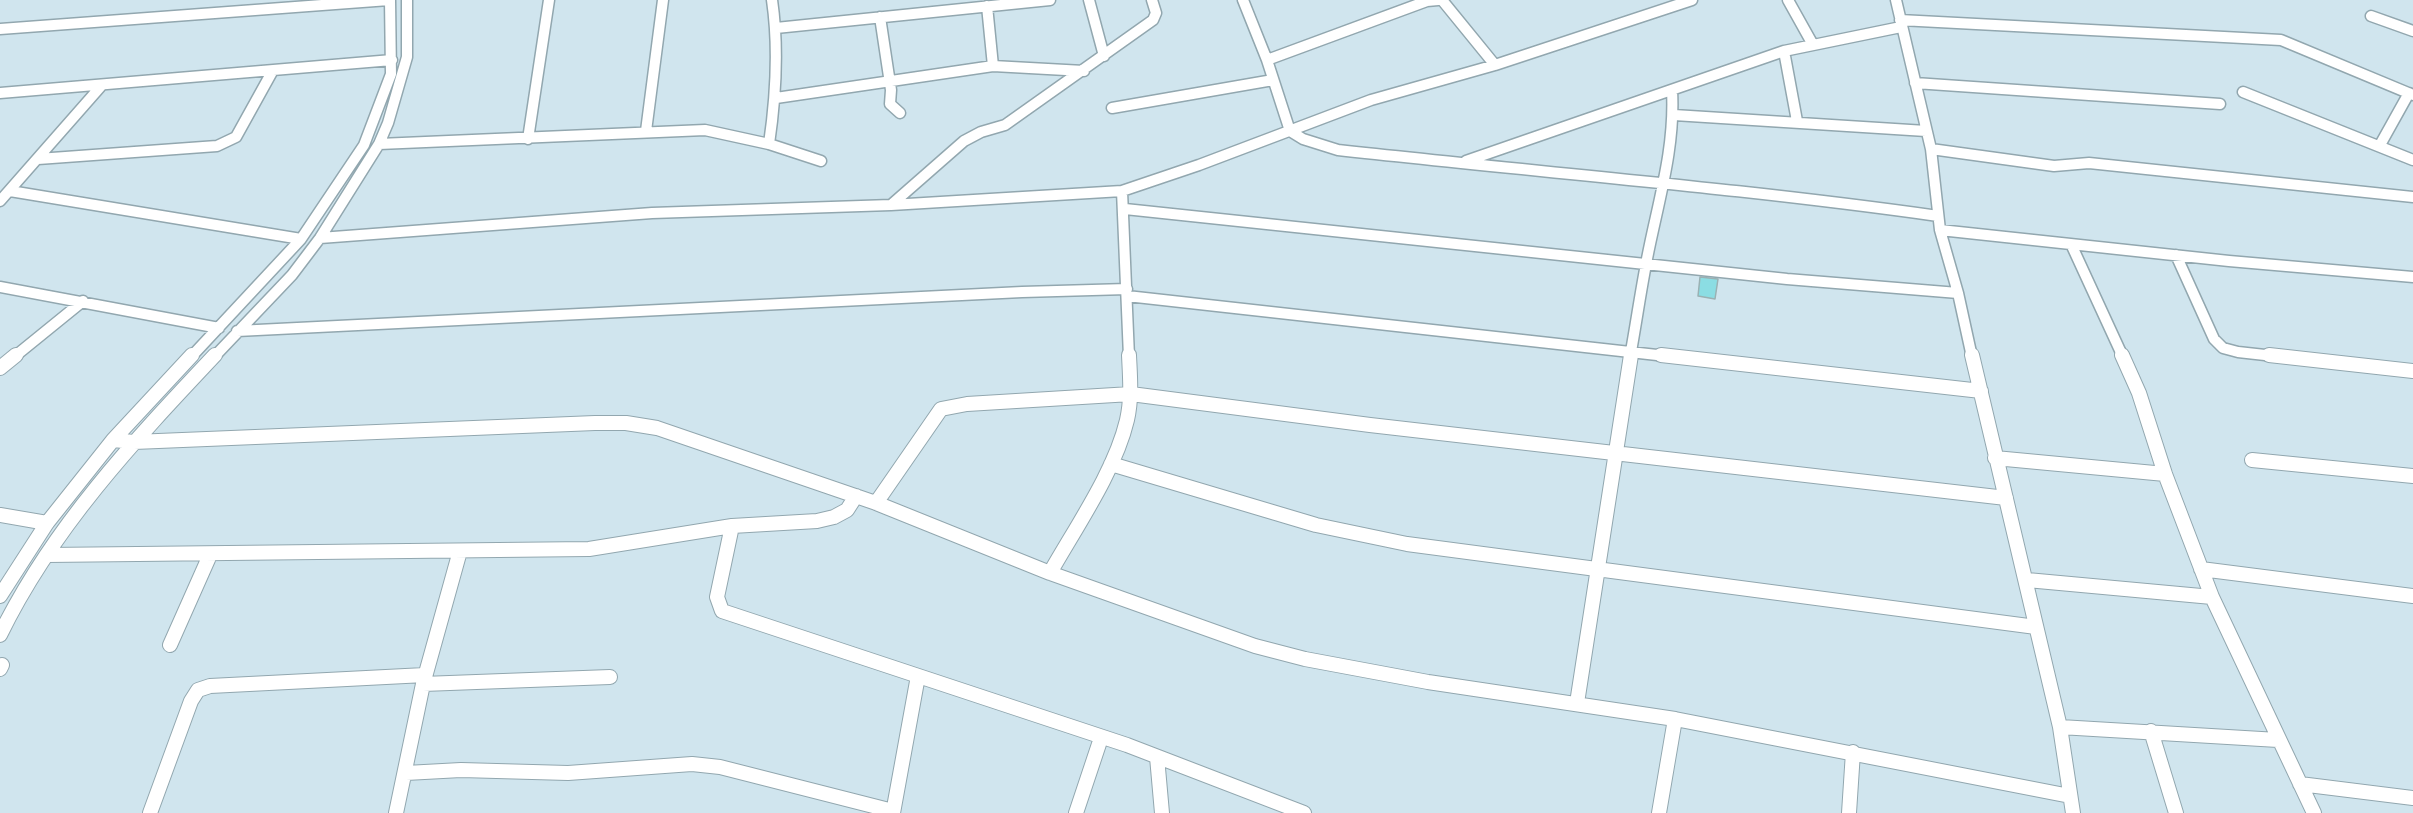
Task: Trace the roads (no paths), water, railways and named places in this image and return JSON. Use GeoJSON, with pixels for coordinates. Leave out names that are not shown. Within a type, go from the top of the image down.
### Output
{"type":"FeatureCollection","features":[{"type":"Feature","properties":{"kind":"street"},"geometry":{"type":"LineString","coordinates":[[0,29],[389,0],[392,60],[391,74],[364,145],[301,239],[113,440],[47,523],[0,596]]}},
{"type":"Feature","properties":{"kind":"street"},"geometry":{"type":"LineString","coordinates":[[0,635],[17,600],[84,500],[134,442],[292,275],[320,238],[379,144],[405,70],[409,42],[407,0]]}},
{"type":"Feature","properties":{"kind":"street"},"geometry":{"type":"LineString","coordinates":[[528,139],[549,0]]}},
{"type":"Feature","properties":{"kind":"street"},"geometry":{"type":"LineString","coordinates":[[646,131],[663,0]]}},
{"type":"Feature","properties":{"kind":"street"},"geometry":{"type":"LineString","coordinates":[[769,144],[776,98],[776,28],[772,0]]}},
{"type":"Feature","properties":{"kind":"street"},"geometry":{"type":"LineString","coordinates":[[934,0],[937,11]]}},
{"type":"Feature","properties":{"kind":"street"},"geometry":{"type":"LineString","coordinates":[[776,28],[1050,0]]}},
{"type":"Feature","properties":{"kind":"street"},"geometry":{"type":"LineString","coordinates":[[1089,0],[1104,56]]}},
{"type":"Feature","properties":{"kind":"street"},"geometry":{"type":"LineString","coordinates":[[891,206],[964,141],[981,132],[1005,125],[1153,20],[1156,13],[1152,0]]}},
{"type":"Feature","properties":{"kind":"street"},"geometry":{"type":"LineString","coordinates":[[1243,0],[1268,60],[1290,130],[1303,139],[1338,150],[1663,185],[1801,197],[1938,216]]}},
{"type":"Feature","properties":{"kind":"street"},"geometry":{"type":"LineString","coordinates":[[1268,60],[1427,1],[1440,0],[1495,65]]}},
{"type":"Feature","properties":{"kind":"street"},"geometry":{"type":"LineString","coordinates":[[320,238],[652,213],[891,206],[1122,191],[1200,165],[1371,100],[1495,65],[1692,0]]}},
{"type":"Feature","properties":{"kind":"street"},"geometry":{"type":"LineString","coordinates":[[1788,0],[1812,43]]}},
{"type":"Feature","properties":{"kind":"street"},"geometry":{"type":"LineString","coordinates":[[1896,0],[1931,149],[1940,230],[1958,293],[1995,458],[2027,580],[2060,727],[2073,813]]}},
{"type":"Feature","properties":{"kind":"street"},"geometry":{"type":"LineString","coordinates":[[987,6],[993,66]]}},
{"type":"Feature","properties":{"kind":"street"},"geometry":{"type":"LineString","coordinates":[[2371,16],[2412,29]]}},
{"type":"Feature","properties":{"kind":"street"},"geometry":{"type":"LineString","coordinates":[[880,17],[891,90],[890,104],[900,113]]}},
{"type":"Feature","properties":{"kind":"street"},"geometry":{"type":"LineString","coordinates":[[1462,163],[1784,51],[1901,23],[2281,40],[2411,94],[2380,145]]}},
{"type":"Feature","properties":{"kind":"street"},"geometry":{"type":"LineString","coordinates":[[1784,51],[1797,121]]}},
{"type":"Feature","properties":{"kind":"street"},"geometry":{"type":"LineString","coordinates":[[0,93],[272,72],[392,60]]}},
{"type":"Feature","properties":{"kind":"street"},"geometry":{"type":"LineString","coordinates":[[776,98],[993,66],[1084,71]]}},
{"type":"Feature","properties":{"kind":"street"},"geometry":{"type":"LineString","coordinates":[[38,159],[217,146],[228,142],[236,137],[272,72]]}},
{"type":"Feature","properties":{"kind":"street"},"geometry":{"type":"LineString","coordinates":[[1112,108],[1273,80]]}},
{"type":"Feature","properties":{"kind":"street"},"geometry":{"type":"LineString","coordinates":[[1915,83],[2220,104]]}},
{"type":"Feature","properties":{"kind":"street"},"geometry":{"type":"LineString","coordinates":[[0,201],[102,85]]}},
{"type":"Feature","properties":{"kind":"street"},"geometry":{"type":"LineString","coordinates":[[1578,704],[1646,263],[1663,185],[1674,114],[1672,90]]}},
{"type":"Feature","properties":{"kind":"street"},"geometry":{"type":"LineString","coordinates":[[2243,92],[2413,160]]}},
{"type":"Feature","properties":{"kind":"street"},"geometry":{"type":"LineString","coordinates":[[1674,114],[1926,131]]}},
{"type":"Feature","properties":{"kind":"street"},"geometry":{"type":"LineString","coordinates":[[379,144],[712,130],[821,160]]}},
{"type":"Feature","properties":{"kind":"street"},"geometry":{"type":"LineString","coordinates":[[1931,149],[2054,166],[2089,163],[2413,197]]}},
{"type":"Feature","properties":{"kind":"street"},"geometry":{"type":"LineString","coordinates":[[10,191],[301,239]]}},
{"type":"Feature","properties":{"kind":"street"},"geometry":{"type":"LineString","coordinates":[[1050,573],[1112,464],[1127,420],[1131,394],[1125,209],[1122,191]]}},
{"type":"Feature","properties":{"kind":"street"},"geometry":{"type":"LineString","coordinates":[[1125,209],[1958,293]]}},
{"type":"Feature","properties":{"kind":"street"},"geometry":{"type":"LineString","coordinates":[[1940,230],[2413,277]]}},
{"type":"Feature","properties":{"kind":"street"},"geometry":{"type":"LineString","coordinates":[[2071,244],[2139,393],[2165,474],[2212,597],[2314,813]]}},
{"type":"Feature","properties":{"kind":"street"},"geometry":{"type":"LineString","coordinates":[[2176,255],[2214,339],[2223,348],[2238,352],[2413,371]]}},
{"type":"Feature","properties":{"kind":"street"},"geometry":{"type":"LineString","coordinates":[[0,287],[219,328]]}},
{"type":"Feature","properties":{"kind":"street"},"geometry":{"type":"LineString","coordinates":[[237,331],[1022,292],[1127,293],[1981,391]]}},
{"type":"Feature","properties":{"kind":"street"},"geometry":{"type":"LineString","coordinates":[[0,369],[83,301]]}},
{"type":"Feature","properties":{"kind":"street"},"geometry":{"type":"LineString","coordinates":[[876,503],[941,409],[967,404],[1131,394],[1370,425],[2006,498]]}},
{"type":"Feature","properties":{"kind":"street"},"geometry":{"type":"LineString","coordinates":[[113,440],[134,442],[626,423],[657,428],[876,503],[1050,573],[1255,646],[1305,659],[1428,682],[1675,719],[2070,796]]}},
{"type":"Feature","properties":{"kind":"street"},"geometry":{"type":"LineString","coordinates":[[1995,458],[2165,474]]}},
{"type":"Feature","properties":{"kind":"street"},"geometry":{"type":"LineString","coordinates":[[2252,460],[2413,476]]}},
{"type":"Feature","properties":{"kind":"street"},"geometry":{"type":"LineString","coordinates":[[1112,464],[1316,525],[1407,544],[2036,627]]}},
{"type":"Feature","properties":{"kind":"street"},"geometry":{"type":"LineString","coordinates":[[47,555],[210,555],[589,549],[732,526],[817,521],[834,517],[847,510],[856,496]]}},
{"type":"Feature","properties":{"kind":"street"},"geometry":{"type":"LineString","coordinates":[[0,515],[47,523]]}},
{"type":"Feature","properties":{"kind":"street"},"geometry":{"type":"LineString","coordinates":[[732,526],[717,597],[722,610],[1157,757],[1304,813]]}},
{"type":"Feature","properties":{"kind":"street"},"geometry":{"type":"LineString","coordinates":[[396,813],[424,680],[460,551]]}},
{"type":"Feature","properties":{"kind":"street"},"geometry":{"type":"LineString","coordinates":[[170,645],[210,555]]}},
{"type":"Feature","properties":{"kind":"street"},"geometry":{"type":"LineString","coordinates":[[2201,569],[2411,599]]}},
{"type":"Feature","properties":{"kind":"street"},"geometry":{"type":"LineString","coordinates":[[2027,580],[2212,597]]}},
{"type":"Feature","properties":{"kind":"street"},"geometry":{"type":"LineString","coordinates":[[150,813],[190,701],[198,690],[210,686],[610,676]]}},
{"type":"Feature","properties":{"kind":"street"},"geometry":{"type":"LineString","coordinates":[[406,773],[461,770],[568,773],[701,765],[735,770],[750,776],[893,812],[918,676]]}},
{"type":"Feature","properties":{"kind":"street"},"geometry":{"type":"LineString","coordinates":[[1659,813],[1675,719]]}},
{"type":"Feature","properties":{"kind":"street"},"geometry":{"type":"LineString","coordinates":[[2060,727],[2278,740]]}},
{"type":"Feature","properties":{"kind":"street"},"geometry":{"type":"LineString","coordinates":[[2151,731],[2176,813]]}},
{"type":"Feature","properties":{"kind":"street"},"geometry":{"type":"LineString","coordinates":[[1076,813],[1101,738]]}},
{"type":"Feature","properties":{"kind":"street"},"geometry":{"type":"LineString","coordinates":[[1849,813],[1852,752]]}},
{"type":"Feature","properties":{"kind":"street"},"geometry":{"type":"LineString","coordinates":[[1157,757],[1162,813]]}},
{"type":"Feature","properties":{"kind":"street"},"geometry":{"type":"LineString","coordinates":[[2300,784],[2413,798]]}}]}
